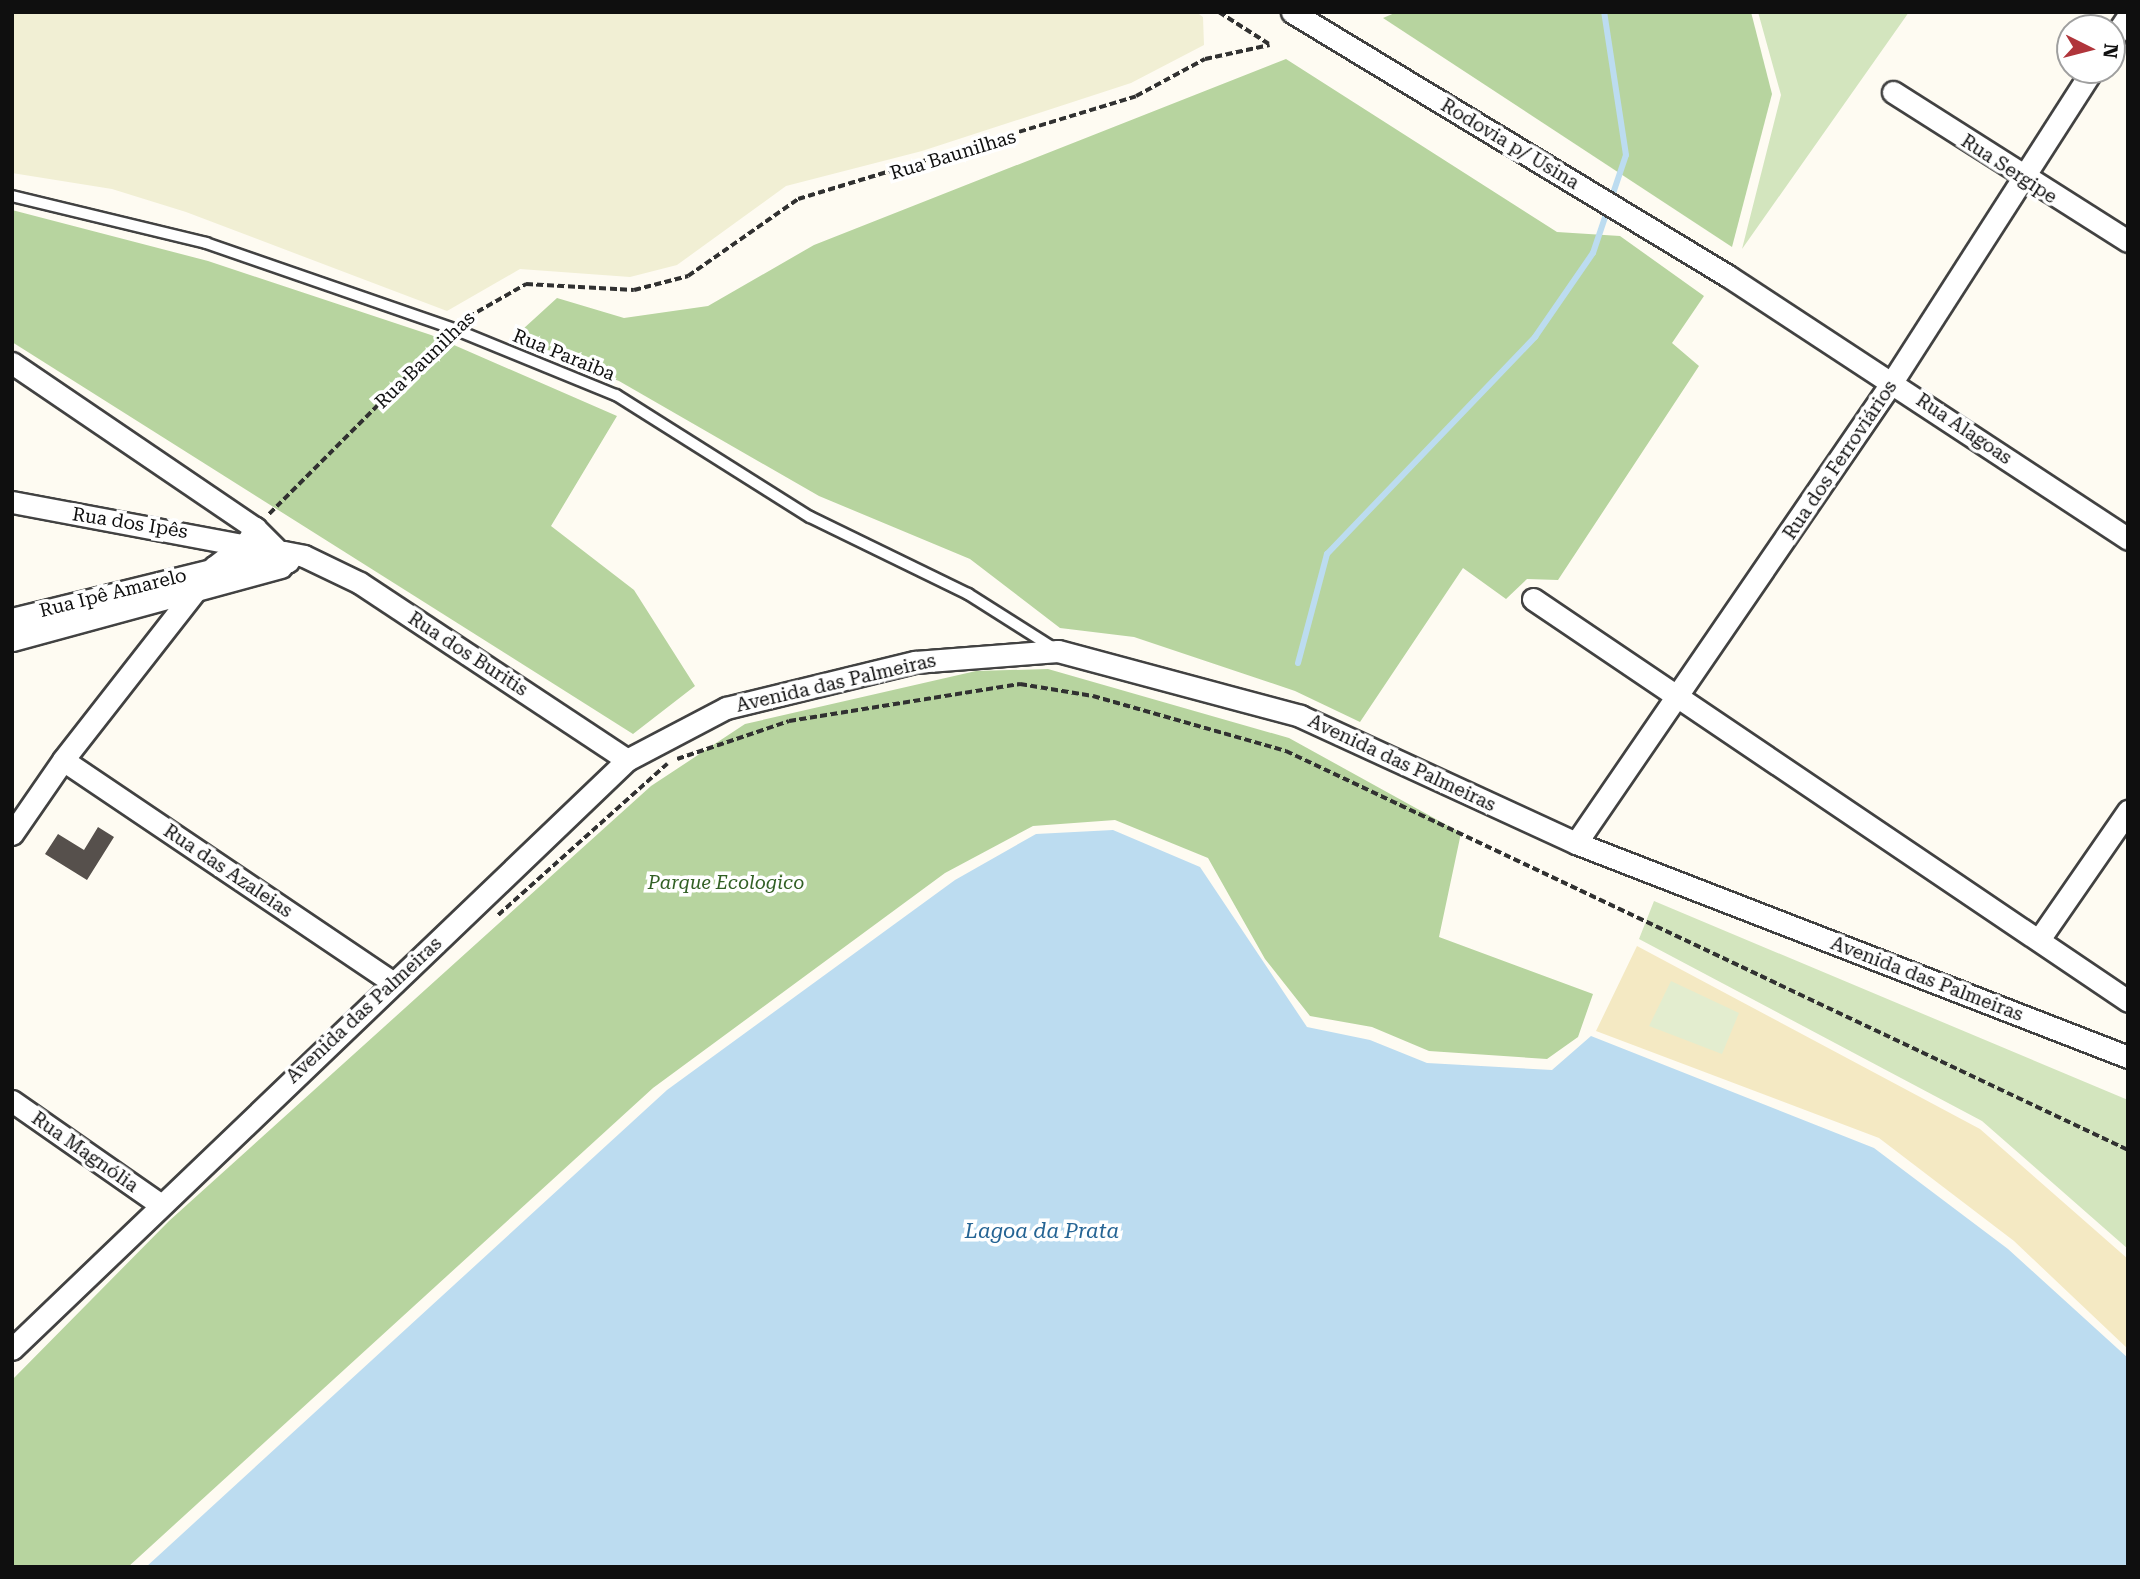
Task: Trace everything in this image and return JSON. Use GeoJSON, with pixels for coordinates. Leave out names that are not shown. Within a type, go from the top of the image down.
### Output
{"type":"FeatureCollection","features":[{"type":"Feature","properties":{"kind":"street","name":"Rodovia p/ Usina"},"geometry":{"type":"LineString","coordinates":[[1292,12],[1728,276]]}},
{"type":"Feature","properties":{"kind":"street","name":"Rua dos Ferroviários"},"geometry":{"type":"LineString","coordinates":[[1576,843],[1682,695],[1892,382],[2020,178],[2083,84]]}},
{"type":"Feature","properties":{"kind":"street","name":"Rua Sergipe"},"geometry":{"type":"LineString","coordinates":[[1893,92],[2020,178],[2128,241]]}},
{"type":"Feature","properties":{"kind":"street","name":"Rua Alagoas"},"geometry":{"type":"LineString","coordinates":[[1728,276],[2128,539]]}},
{"type":"Feature","properties":{"kind":"street","name":"Rua dos Buritis"},"geometry":{"type":"LineString","coordinates":[[12,363],[257,549],[293,558],[360,583],[627,760]]}},
{"type":"Feature","properties":{"kind":"street","name":"Rua dos Ipês"},"geometry":{"type":"LineString","coordinates":[[12,502],[257,549]]}},
{"type":"Feature","properties":{"kind":"street"},"geometry":{"type":"LineString","coordinates":[[12,834],[63,760],[214,567],[257,549],[293,558]]}},
{"type":"Feature","properties":{"kind":"street"},"geometry":{"type":"LineString","coordinates":[[198,589],[257,549]]}},
{"type":"Feature","properties":{"kind":"street","name":"Rua Ipê Amarelo"},"geometry":{"type":"LineString","coordinates":[[12,619],[214,567]]}},
{"type":"Feature","properties":{"kind":"street","name":"Rua Ipê Amarelo"},"geometry":{"type":"LineString","coordinates":[[12,640],[198,589]]}},
{"type":"Feature","properties":{"kind":"street"},"geometry":{"type":"LineString","coordinates":[[1534,598],[1682,695],[2128,1000]]}},
{"type":"Feature","properties":{"kind":"street","name":"Avenida das Palmeiras"},"geometry":{"type":"LineString","coordinates":[[12,1349],[158,1203],[394,983],[627,760],[726,708],[915,662],[1058,651],[1300,716],[1576,843],[2128,1057]]}},
{"type":"Feature","properties":{"kind":"street","name":"Rua das Azaleias"},"geometry":{"type":"LineString","coordinates":[[63,760],[394,983]]}},
{"type":"Feature","properties":{"kind":"street"},"geometry":{"type":"LineString","coordinates":[[2040,939],[2128,811]]}},
{"type":"Feature","properties":{"kind":"street","name":"Rua Magnólia"},"geometry":{"type":"LineString","coordinates":[[12,1101],[158,1203]]}},
{"type":"Feature","properties":{"kind":"lane","name":"Rua Paraiba"},"geometry":{"type":"LineString","coordinates":[[12,197],[206,243],[454,329],[616,396],[810,517],[968,594],[1058,651]]}},
{"type":"Feature","properties":{"kind":"path","name":"Rua Baunilhas"},"geometry":{"type":"LineString","coordinates":[[257,549],[454,329],[485,303],[526,284],[634,290],[688,276],[798,200],[1136,96],[1205,59],[1270,45],[1219,12]]}},
{"type":"Feature","properties":{"kind":"path"},"geometry":{"type":"LineString","coordinates":[[491,921],[671,761],[789,721],[1020,684],[1093,696],[1286,751],[2128,1150]]}},
{"type":"Feature","properties":{"kind":"shaded area"},"geometry":{"type":"Polygon","coordinates":[[[12,12],[1196,12],[1203,17],[1204,45],[1131,83],[922,151],[786,186],[677,265],[630,277],[520,269],[447,311],[186,212],[112,189],[12,173],[12,12]]]}},
{"type":"Feature","properties":{"kind":"green space"},"geometry":{"type":"Polygon","coordinates":[[[1397,12],[1751,12],[1772,94],[1732,247],[1383,18],[1397,12]]]}},
{"type":"Feature","properties":{"kind":"green space"},"geometry":{"type":"Polygon","coordinates":[[[1758,12],[1909,12],[1742,249],[1781,95],[1758,12]]]}},
{"type":"Feature","properties":{"kind":"green space"},"geometry":{"type":"Polygon","coordinates":[[[1286,59],[1557,232],[1620,236],[1704,296],[1672,343],[1699,366],[1558,580],[1527,579],[1506,599],[1463,568],[1360,722],[1295,691],[1134,637],[1060,628],[970,559],[819,496],[619,381],[511,340],[557,298],[624,318],[708,306],[814,245],[1286,59]]]}},
{"type":"Feature","properties":{"kind":"green space"},"geometry":{"type":"Polygon","coordinates":[[[12,210],[208,261],[431,335],[617,416],[551,526],[634,590],[695,686],[633,734],[12,342],[12,210]]]}},
{"type":"Feature","properties":{"kind":"green space","name":"Parque Ecologico"},"geometry":{"type":"Polygon","coordinates":[[[1048,669],[1289,738],[1461,833],[1439,937],[1593,994],[1578,1037],[1547,1059],[1429,1051],[1372,1027],[1310,1016],[1265,959],[1208,858],[1115,820],[1033,826],[945,873],[653,1088],[128,1567],[12,1567],[12,1380],[169,1221],[651,786],[745,724],[976,671],[1048,669]]]}},
{"type":"Feature","properties":{"kind":"green space"},"geometry":{"type":"Polygon","coordinates":[[[1654,901],[2128,1100],[2128,1249],[1982,1121],[1639,939],[1654,901]]]}},
{"type":"Feature","properties":{"kind":"green space"},"geometry":{"type":"Polygon","coordinates":[[[1671,981],[1739,1013],[1722,1054],[1649,1026],[1671,981]]]}},
{"type":"Feature","properties":{"kind":"sand"},"geometry":{"type":"Polygon","coordinates":[[[1637,946],[1980,1129],[2128,1259],[2128,1349],[2014,1241],[1879,1138],[1596,1031],[1637,946]]]}},
{"type":"Feature","properties":{"kind":"water","name":"Lagoa da Prata"},"geometry":{"type":"Polygon","coordinates":[[[1113,830],[1200,867],[1307,1027],[1370,1040],[1427,1063],[1552,1070],[1591,1036],[1874,1148],[2008,1249],[2128,1358],[2128,1567],[146,1567],[667,1090],[955,880],[1036,834],[1113,830]]]}},
{"type":"Feature","properties":{"kind":"building"},"geometry":{"type":"Polygon","coordinates":[[[98,827],[114,837],[87,880],[45,854],[58,834],[84,850],[98,827]]]}},
{"type":"Feature","properties":{"kind":"waterway"},"geometry":{"type":"LineString","coordinates":[[1298,663],[1327,554],[1535,337],[1593,253],[1626,155],[1604,12]]}}]}
